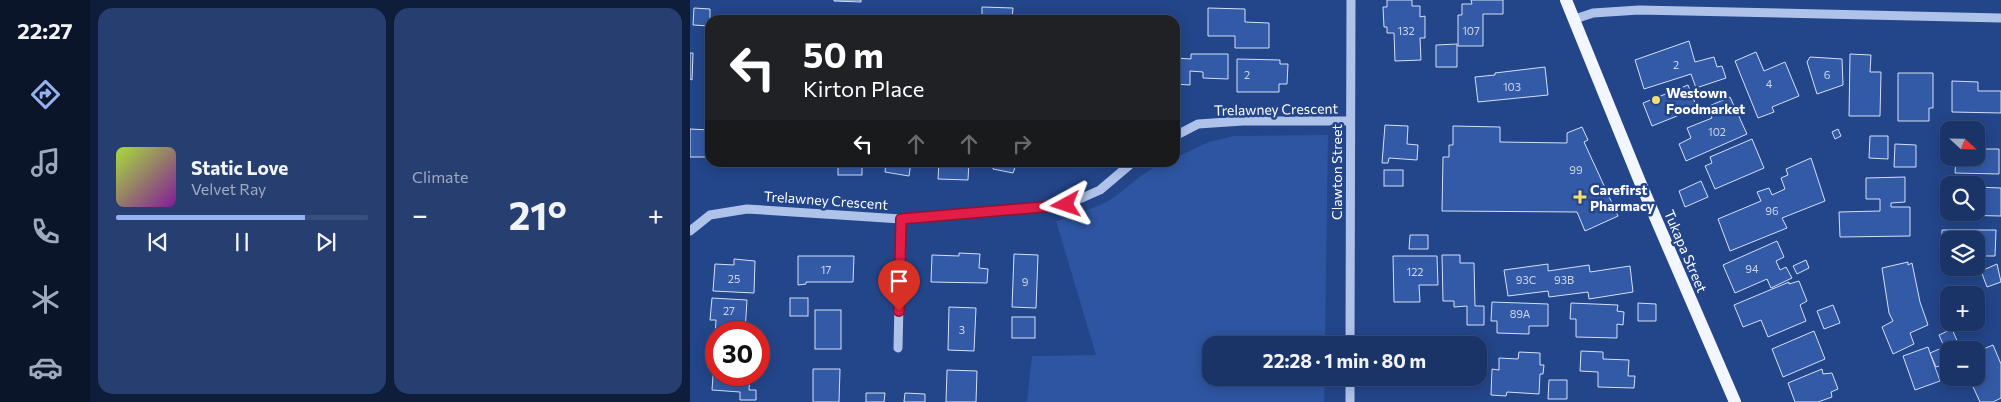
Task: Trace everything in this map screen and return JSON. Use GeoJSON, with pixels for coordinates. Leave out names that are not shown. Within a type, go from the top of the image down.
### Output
{"type":"FeatureCollection","features":[{"type":"Feature","properties":{"kind":"main road","name":"Tukapa Street"},"geometry":{"type":"LineString","coordinates":[[1566,0],[1610,111],[1735,402]]}},
{"type":"Feature","properties":{"kind":"street","name":"Clawton Street"},"geometry":{"type":"LineString","coordinates":[[1350,336],[1351,0]]}},
{"type":"Feature","properties":{"kind":"street"},"geometry":{"type":"LineString","coordinates":[[1575,19],[1593,13],[1639,10],[2001,18]]}},
{"type":"Feature","properties":{"kind":"street","name":"Trelawney Crescent"},"geometry":{"type":"LineString","coordinates":[[1180,133],[1198,124],[1243,121],[1350,121]]}},
{"type":"Feature","properties":{"kind":"street","name":"Trelawney Crescent"},"geometry":{"type":"LineString","coordinates":[[690,231],[710,215],[747,209],[901,219],[1066,205],[1100,190],[1127,167]]}},
{"type":"Feature","properties":{"kind":"street"},"geometry":{"type":"LineString","coordinates":[[898,348],[901,219]]}},
{"type":"Feature","properties":{"kind":"street"},"geometry":{"type":"LineString","coordinates":[[1350,386],[1350,402]]}},
{"type":"Feature","properties":{"kind":"shaded area"},"geometry":{"type":"Polygon","coordinates":[[[1328,135],[1325,336],[1202,336],[1202,386],[1325,386],[1324,402],[1027,402],[1032,356],[1096,355],[1056,221],[1108,201],[1155,167],[1180,167],[1180,156],[1209,142],[1234,136],[1328,135]]]}},
{"type":"Feature","properties":{"kind":"building"},"geometry":{"type":"Polygon","coordinates":[[[861,0],[861,2],[834,1],[861,0]]]}},
{"type":"Feature","properties":{"kind":"building"},"geometry":{"type":"Polygon","coordinates":[[[1387,0],[1412,0],[1412,6],[1420,6],[1420,17],[1425,16],[1425,38],[1420,38],[1421,60],[1395,61],[1394,33],[1387,33],[1387,27],[1384,27],[1383,7],[1387,7],[1387,0]]]}},
{"type":"Feature","properties":{"kind":"building"},"geometry":{"type":"Polygon","coordinates":[[[1471,0],[1503,0],[1503,14],[1483,14],[1483,46],[1458,46],[1458,15],[1462,15],[1462,4],[1472,4],[1471,0]]]}},
{"type":"Feature","properties":{"kind":"building"},"geometry":{"type":"Polygon","coordinates":[[[982,7],[1013,8],[1012,15],[982,15],[982,7]]]}},
{"type":"Feature","properties":{"kind":"building"},"geometry":{"type":"Polygon","coordinates":[[[694,8],[710,9],[710,15],[705,15],[705,26],[693,25],[694,8]]]}},
{"type":"Feature","properties":{"kind":"building"},"geometry":{"type":"Polygon","coordinates":[[[1208,8],[1245,9],[1245,22],[1269,23],[1269,48],[1235,48],[1235,36],[1208,36],[1208,8]]]}},
{"type":"Feature","properties":{"kind":"building"},"geometry":{"type":"Polygon","coordinates":[[[1689,41],[1695,62],[1714,57],[1717,67],[1722,66],[1726,78],[1696,88],[1691,74],[1644,89],[1635,60],[1689,41]]]}},
{"type":"Feature","properties":{"kind":"building"},"geometry":{"type":"Polygon","coordinates":[[[1457,44],[1457,67],[1436,67],[1436,45],[1457,44]]]}},
{"type":"Feature","properties":{"kind":"building"},"geometry":{"type":"Polygon","coordinates":[[[1756,52],[1764,71],[1785,62],[1799,96],[1772,107],[1774,112],[1758,118],[1735,61],[1756,52]]]}},
{"type":"Feature","properties":{"kind":"building"},"geometry":{"type":"Polygon","coordinates":[[[690,53],[693,53],[692,80],[690,79],[690,53]]]}},
{"type":"Feature","properties":{"kind":"building"},"geometry":{"type":"Polygon","coordinates":[[[1191,54],[1228,54],[1228,79],[1203,78],[1203,72],[1190,71],[1190,85],[1180,84],[1180,58],[1191,59],[1191,54]]]}},
{"type":"Feature","properties":{"kind":"building"},"geometry":{"type":"Polygon","coordinates":[[[1850,54],[1871,55],[1870,72],[1881,72],[1880,116],[1849,116],[1850,54]]]}},
{"type":"Feature","properties":{"kind":"building"},"geometry":{"type":"Polygon","coordinates":[[[1810,57],[1842,59],[1843,85],[1817,94],[1807,62],[1810,57]]]}},
{"type":"Feature","properties":{"kind":"building"},"geometry":{"type":"Polygon","coordinates":[[[1237,59],[1280,60],[1280,64],[1288,64],[1287,84],[1279,84],[1279,92],[1237,92],[1237,59]]]}},
{"type":"Feature","properties":{"kind":"building"},"geometry":{"type":"Polygon","coordinates":[[[1545,67],[1548,95],[1478,102],[1475,77],[1545,67]]]}},
{"type":"Feature","properties":{"kind":"building"},"geometry":{"type":"Polygon","coordinates":[[[1898,73],[1933,73],[1933,108],[1929,108],[1929,121],[1898,121],[1898,73]]]}},
{"type":"Feature","properties":{"kind":"building"},"geometry":{"type":"Polygon","coordinates":[[[1952,81],[1978,82],[1978,91],[2001,91],[2001,113],[1952,112],[1952,81]]]}},
{"type":"Feature","properties":{"kind":"building"},"geometry":{"type":"Polygon","coordinates":[[[1688,85],[1697,108],[1652,126],[1643,103],[1688,85]]]}},
{"type":"Feature","properties":{"kind":"building"},"geometry":{"type":"Polygon","coordinates":[[[1730,97],[1747,134],[1686,161],[1679,144],[1691,138],[1687,128],[1712,118],[1707,107],[1730,97]]]}},
{"type":"Feature","properties":{"kind":"building"},"geometry":{"type":"Polygon","coordinates":[[[1385,125],[1408,126],[1407,144],[1418,145],[1417,160],[1389,158],[1388,163],[1382,163],[1385,125]]]}},
{"type":"Feature","properties":{"kind":"building"},"geometry":{"type":"Polygon","coordinates":[[[1453,126],[1500,127],[1500,142],[1567,143],[1567,133],[1582,127],[1588,140],[1584,142],[1618,216],[1585,231],[1577,212],[1442,211],[1443,157],[1449,157],[1449,145],[1453,145],[1453,126]]]}},
{"type":"Feature","properties":{"kind":"building"},"geometry":{"type":"Polygon","coordinates":[[[690,129],[705,130],[705,157],[690,157],[690,129]]]}},
{"type":"Feature","properties":{"kind":"building"},"geometry":{"type":"Polygon","coordinates":[[[1838,129],[1841,136],[1835,139],[1832,132],[1838,129]]]}},
{"type":"Feature","properties":{"kind":"building"},"geometry":{"type":"Polygon","coordinates":[[[1870,136],[1888,136],[1888,159],[1869,158],[1870,136]]]}},
{"type":"Feature","properties":{"kind":"building"},"geometry":{"type":"Polygon","coordinates":[[[1752,139],[1764,168],[1715,189],[1705,166],[1712,163],[1710,157],[1752,139]]]}},
{"type":"Feature","properties":{"kind":"building"},"geometry":{"type":"Polygon","coordinates":[[[1895,144],[1916,145],[1916,167],[1894,167],[1895,144]]]}},
{"type":"Feature","properties":{"kind":"building"},"geometry":{"type":"Polygon","coordinates":[[[1985,149],[1999,149],[1999,174],[1955,173],[1955,166],[1985,166],[1985,149]]]}},
{"type":"Feature","properties":{"kind":"building"},"geometry":{"type":"Polygon","coordinates":[[[1811,158],[1825,201],[1782,218],[1787,228],[1730,251],[1718,219],[1761,201],[1757,192],[1769,188],[1772,195],[1785,189],[1781,178],[1788,175],[1786,169],[1811,158]]]}},
{"type":"Feature","properties":{"kind":"building"},"geometry":{"type":"Polygon","coordinates":[[[838,167],[862,167],[862,175],[838,175],[838,167]]]}},
{"type":"Feature","properties":{"kind":"building"},"geometry":{"type":"Polygon","coordinates":[[[886,167],[910,167],[909,176],[885,172],[886,167]]]}},
{"type":"Feature","properties":{"kind":"building"},"geometry":{"type":"Polygon","coordinates":[[[939,167],[969,167],[968,180],[938,179],[939,167]]]}},
{"type":"Feature","properties":{"kind":"building"},"geometry":{"type":"Polygon","coordinates":[[[993,167],[1015,167],[1013,173],[993,169],[993,167]]]}},
{"type":"Feature","properties":{"kind":"building"},"geometry":{"type":"Polygon","coordinates":[[[1384,170],[1403,170],[1403,186],[1384,186],[1384,170]]]}},
{"type":"Feature","properties":{"kind":"building"},"geometry":{"type":"Polygon","coordinates":[[[1905,177],[1905,202],[1891,203],[1891,207],[1910,207],[1910,236],[1840,237],[1839,212],[1880,211],[1880,199],[1866,199],[1866,178],[1905,177]]]}},
{"type":"Feature","properties":{"kind":"building"},"geometry":{"type":"Polygon","coordinates":[[[1701,181],[1708,197],[1685,207],[1679,191],[1701,181]]]}},
{"type":"Feature","properties":{"kind":"building"},"geometry":{"type":"Polygon","coordinates":[[[1985,187],[2001,188],[2001,216],[1985,216],[1985,187]]]}},
{"type":"Feature","properties":{"kind":"building"},"geometry":{"type":"Polygon","coordinates":[[[1996,230],[1995,256],[1985,256],[1985,231],[1942,231],[1996,230]]]}},
{"type":"Feature","properties":{"kind":"building"},"geometry":{"type":"Polygon","coordinates":[[[1410,235],[1428,235],[1428,249],[1409,249],[1410,235]]]}},
{"type":"Feature","properties":{"kind":"building"},"geometry":{"type":"Polygon","coordinates":[[[1777,241],[1784,257],[1776,261],[1780,270],[1786,267],[1792,278],[1771,288],[1767,279],[1735,293],[1723,265],[1777,241]]]}},
{"type":"Feature","properties":{"kind":"building"},"geometry":{"type":"Polygon","coordinates":[[[959,253],[980,254],[979,268],[988,269],[987,283],[931,282],[932,255],[959,256],[959,253]]]}},
{"type":"Feature","properties":{"kind":"building"},"geometry":{"type":"Polygon","coordinates":[[[1014,254],[1038,255],[1036,308],[1012,307],[1014,254]]]}},
{"type":"Feature","properties":{"kind":"building"},"geometry":{"type":"Polygon","coordinates":[[[1442,255],[1460,255],[1460,263],[1474,263],[1475,306],[1484,306],[1484,325],[1467,325],[1467,306],[1454,307],[1454,301],[1443,301],[1442,255]]]}},
{"type":"Feature","properties":{"kind":"building"},"geometry":{"type":"Polygon","coordinates":[[[798,256],[854,256],[853,282],[806,282],[806,284],[798,285],[798,256]]]}},
{"type":"Feature","properties":{"kind":"building"},"geometry":{"type":"Polygon","coordinates":[[[1393,256],[1437,256],[1438,285],[1419,285],[1420,302],[1394,302],[1393,256]]]}},
{"type":"Feature","properties":{"kind":"building"},"geometry":{"type":"Polygon","coordinates":[[[734,259],[755,261],[754,293],[713,291],[715,264],[734,265],[734,259]]]}},
{"type":"Feature","properties":{"kind":"building"},"geometry":{"type":"Polygon","coordinates":[[[1806,260],[1809,268],[1797,274],[1793,266],[1806,260]]]}},
{"type":"Feature","properties":{"kind":"building"},"geometry":{"type":"Polygon","coordinates":[[[1908,262],[1908,265],[1912,263],[1920,302],[1928,325],[1910,333],[1914,344],[1893,354],[1882,327],[1893,321],[1889,313],[1882,268],[1908,262]]]}},
{"type":"Feature","properties":{"kind":"building"},"geometry":{"type":"Polygon","coordinates":[[[1548,264],[1548,271],[1589,265],[1590,272],[1630,266],[1633,292],[1589,299],[1588,292],[1549,297],[1548,291],[1508,296],[1504,270],[1548,264]]]}},
{"type":"Feature","properties":{"kind":"building"},"geometry":{"type":"Polygon","coordinates":[[[1997,264],[2001,282],[1987,287],[1983,276],[1985,276],[1985,269],[1997,264]]]}},
{"type":"Feature","properties":{"kind":"building"},"geometry":{"type":"Polygon","coordinates":[[[1799,281],[1807,301],[1800,305],[1806,321],[1768,337],[1761,320],[1743,327],[1734,305],[1789,282],[1789,284],[1799,281]]]}},
{"type":"Feature","properties":{"kind":"building"},"geometry":{"type":"Polygon","coordinates":[[[712,298],[747,300],[746,321],[710,320],[712,298]]]}},
{"type":"Feature","properties":{"kind":"building"},"geometry":{"type":"Polygon","coordinates":[[[790,298],[808,298],[808,316],[790,316],[790,298]]]}},
{"type":"Feature","properties":{"kind":"building"},"geometry":{"type":"Polygon","coordinates":[[[1492,302],[1548,304],[1548,326],[1529,326],[1529,334],[1497,333],[1497,321],[1491,321],[1492,302]]]}},
{"type":"Feature","properties":{"kind":"building"},"geometry":{"type":"Polygon","coordinates":[[[1571,303],[1618,305],[1617,311],[1624,312],[1623,325],[1617,324],[1617,338],[1576,337],[1576,319],[1570,319],[1571,303]]]}},
{"type":"Feature","properties":{"kind":"building"},"geometry":{"type":"Polygon","coordinates":[[[1638,303],[1656,304],[1656,321],[1638,321],[1638,303]]]}},
{"type":"Feature","properties":{"kind":"building"},"geometry":{"type":"Polygon","coordinates":[[[1833,305],[1840,323],[1824,329],[1817,311],[1833,305]]]}},
{"type":"Feature","properties":{"kind":"building"},"geometry":{"type":"Polygon","coordinates":[[[949,307],[976,308],[974,351],[948,350],[949,307]]]}},
{"type":"Feature","properties":{"kind":"building"},"geometry":{"type":"Polygon","coordinates":[[[815,310],[841,310],[841,349],[815,349],[815,310]]]}},
{"type":"Feature","properties":{"kind":"building"},"geometry":{"type":"Polygon","coordinates":[[[1012,317],[1035,317],[1035,338],[1012,338],[1012,317]]]}},
{"type":"Feature","properties":{"kind":"building"},"geometry":{"type":"Polygon","coordinates":[[[1814,331],[1825,359],[1783,377],[1772,349],[1814,331]]]}},
{"type":"Feature","properties":{"kind":"building"},"geometry":{"type":"Polygon","coordinates":[[[1953,331],[1957,341],[1942,341],[1939,335],[1953,331]]]}},
{"type":"Feature","properties":{"kind":"building"},"geometry":{"type":"Polygon","coordinates":[[[1993,345],[2001,364],[2001,398],[1993,402],[1980,402],[1973,386],[1985,386],[1985,348],[1993,345]]]}},
{"type":"Feature","properties":{"kind":"building"},"geometry":{"type":"Polygon","coordinates":[[[1928,347],[1940,381],[1915,390],[1903,356],[1928,347]]]}},
{"type":"Feature","properties":{"kind":"building"},"geometry":{"type":"Polygon","coordinates":[[[1940,349],[1940,366],[1936,367],[1930,353],[1940,349]]]}},
{"type":"Feature","properties":{"kind":"building"},"geometry":{"type":"Polygon","coordinates":[[[1581,351],[1603,352],[1603,359],[1629,360],[1628,376],[1635,376],[1634,388],[1598,387],[1598,372],[1580,371],[1581,351]]]}},
{"type":"Feature","properties":{"kind":"building"},"geometry":{"type":"Polygon","coordinates":[[[1519,352],[1540,353],[1540,365],[1544,365],[1543,374],[1540,374],[1539,394],[1507,392],[1506,396],[1491,395],[1492,369],[1499,370],[1499,358],[1518,359],[1519,352]]]}},
{"type":"Feature","properties":{"kind":"building"},"geometry":{"type":"Polygon","coordinates":[[[813,369],[840,369],[839,402],[813,402],[813,369]]]}},
{"type":"Feature","properties":{"kind":"building"},"geometry":{"type":"Polygon","coordinates":[[[1822,369],[1823,374],[1832,373],[1838,389],[1831,392],[1832,397],[1818,402],[1795,402],[1788,383],[1822,369]]]}},
{"type":"Feature","properties":{"kind":"building"},"geometry":{"type":"Polygon","coordinates":[[[947,370],[977,371],[976,402],[946,402],[947,370]]]}},
{"type":"Feature","properties":{"kind":"building"},"geometry":{"type":"Polygon","coordinates":[[[1549,380],[1567,380],[1567,399],[1548,399],[1549,380]]]}},
{"type":"Feature","properties":{"kind":"building"},"geometry":{"type":"Polygon","coordinates":[[[712,386],[749,386],[749,390],[756,390],[756,400],[740,400],[740,392],[712,390],[712,386]]]}},
{"type":"Feature","properties":{"kind":"building"},"geometry":{"type":"Polygon","coordinates":[[[866,393],[885,393],[884,402],[866,402],[866,393]]]}},
{"type":"Feature","properties":{"kind":"building"},"geometry":{"type":"Polygon","coordinates":[[[905,393],[925,394],[925,402],[904,402],[905,393]]]}},
{"type":"Feature","properties":{"kind":"place","name":"Westown Foodmarket"},"geometry":{"type":"Point","coordinates":[1656,100]}},
{"type":"Feature","properties":{"kind":"place","name":"Carefirst Pharmacy"},"geometry":{"type":"Point","coordinates":[1580,197]}},
{"type":"Feature","properties":{"kind":"route"},"geometry":{"type":"LineString","coordinates":[[899,311],[901,219],[1066,205]]}}]}
